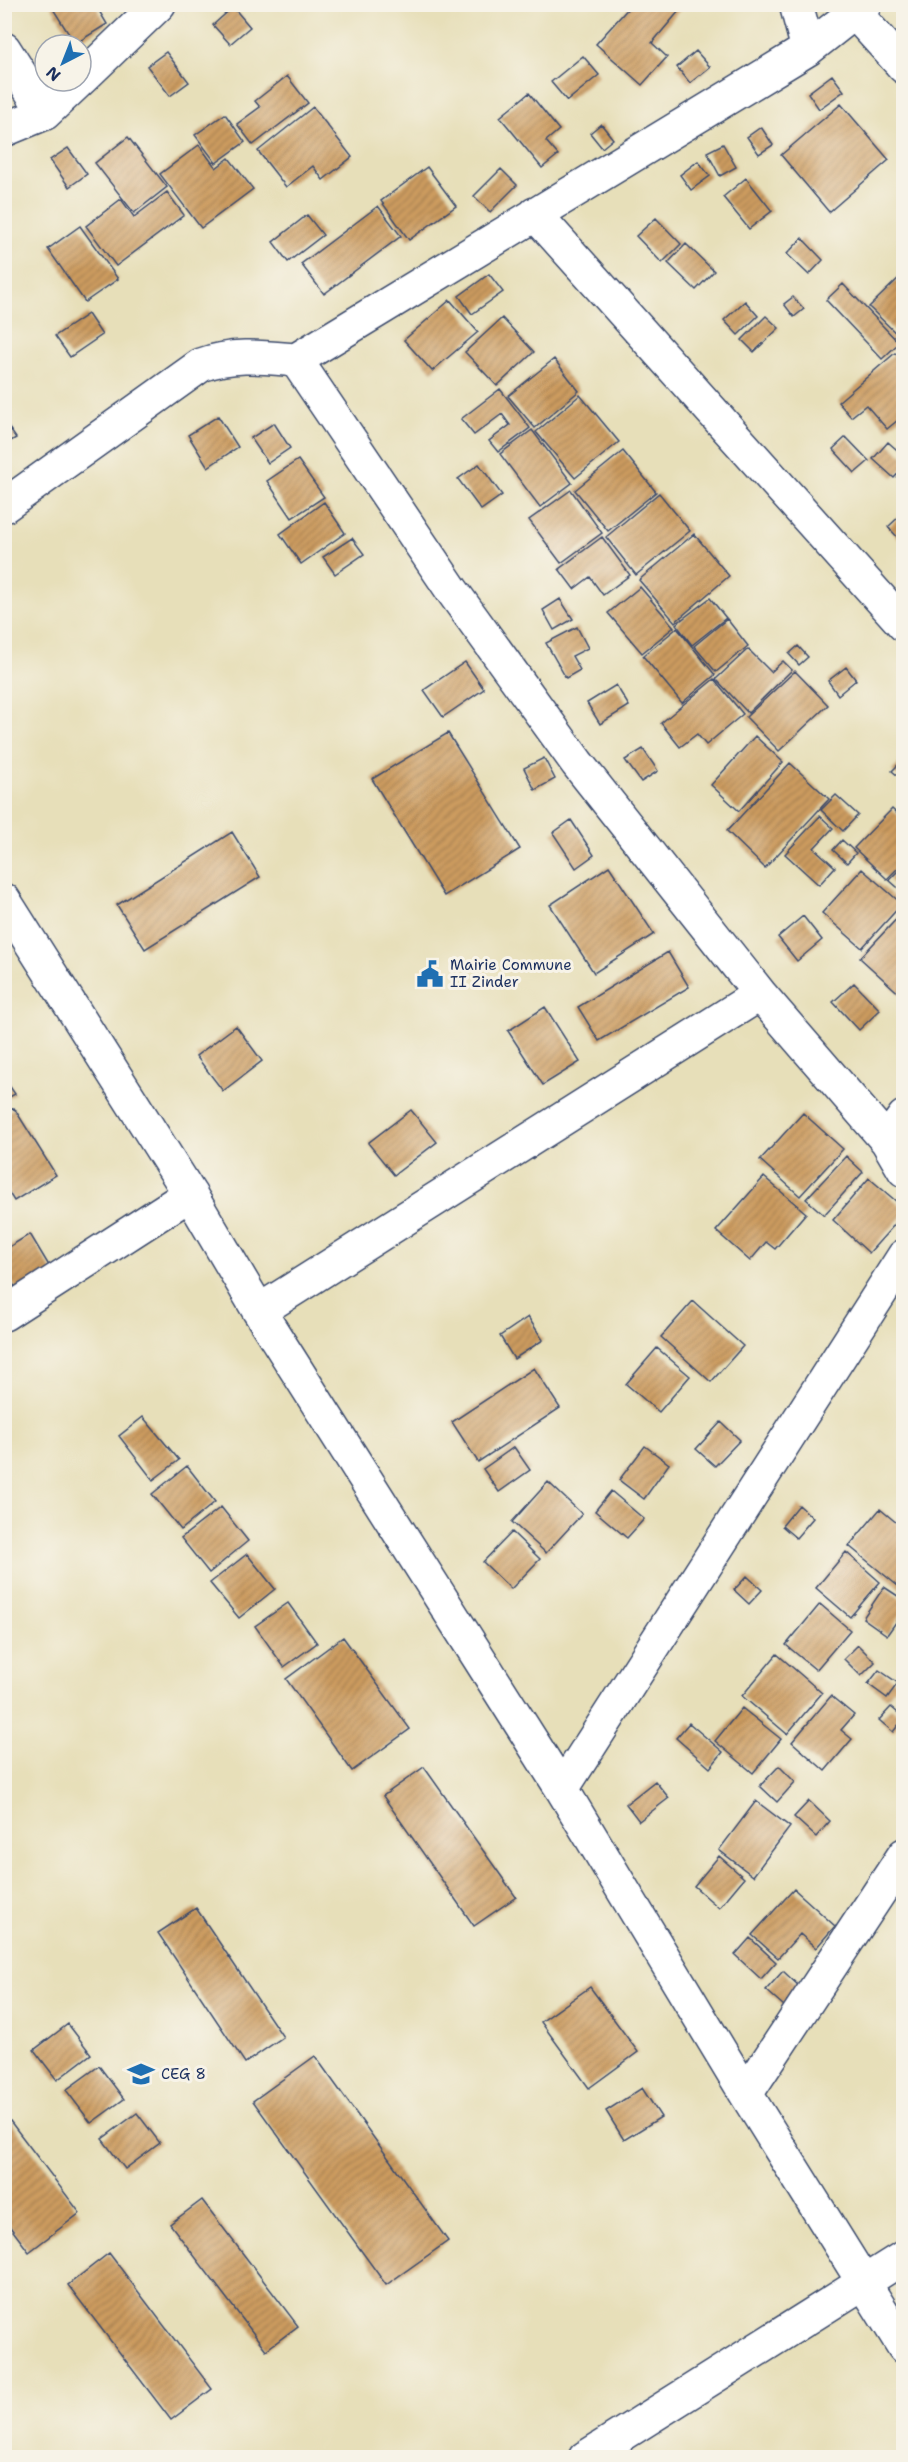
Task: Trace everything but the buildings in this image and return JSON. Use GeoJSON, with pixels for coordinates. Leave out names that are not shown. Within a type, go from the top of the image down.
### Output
{"type":"FeatureCollection","features":[{"type":"Feature","properties":{"kind":"street"},"geometry":{"type":"LineString","coordinates":[[93,67],[159,4]]}},
{"type":"Feature","properties":{"kind":"street"},"geometry":{"type":"LineString","coordinates":[[796,4],[808,49]]}},
{"type":"Feature","properties":{"kind":"street"},"geometry":{"type":"LineString","coordinates":[[4,506],[201,365],[219,358],[242,355],[296,360],[808,49],[860,9],[903,68]]}},
{"type":"Feature","properties":{"kind":"street"},"geometry":{"type":"LineString","coordinates":[[4,50],[45,113]]}},
{"type":"Feature","properties":{"kind":"street"},"geometry":{"type":"LineString","coordinates":[[4,130],[45,113],[66,93]]}},
{"type":"Feature","properties":{"kind":"street"},"geometry":{"type":"LineString","coordinates":[[535,214],[903,625]]}},
{"type":"Feature","properties":{"kind":"street"},"geometry":{"type":"LineString","coordinates":[[296,360],[451,589],[570,753],[760,994],[895,1129],[903,1170]]}},
{"type":"Feature","properties":{"kind":"street"},"geometry":{"type":"LineString","coordinates":[[4,900],[190,1194],[259,1311],[562,1789],[746,2094],[903,2347]]}},
{"type":"Feature","properties":{"kind":"street"},"geometry":{"type":"LineString","coordinates":[[259,1311],[760,994]]}},
{"type":"Feature","properties":{"kind":"street"},"geometry":{"type":"LineString","coordinates":[[4,1314],[190,1194]]}},
{"type":"Feature","properties":{"kind":"street"},"geometry":{"type":"LineString","coordinates":[[562,1789],[903,1256]]}},
{"type":"Feature","properties":{"kind":"street"},"geometry":{"type":"LineString","coordinates":[[746,2094],[903,1855]]}},
{"type":"Feature","properties":{"kind":"street"},"geometry":{"type":"LineString","coordinates":[[585,2457],[864,2284],[903,2257]]}},
{"type":"Feature","properties":{"kind":"place","name":"Mairie Commune II Zinder"},"geometry":{"type":"Point","coordinates":[430,974]}},
{"type":"Feature","properties":{"kind":"place","name":"CEG 8"},"geometry":{"type":"Point","coordinates":[141,2074]}}]}
